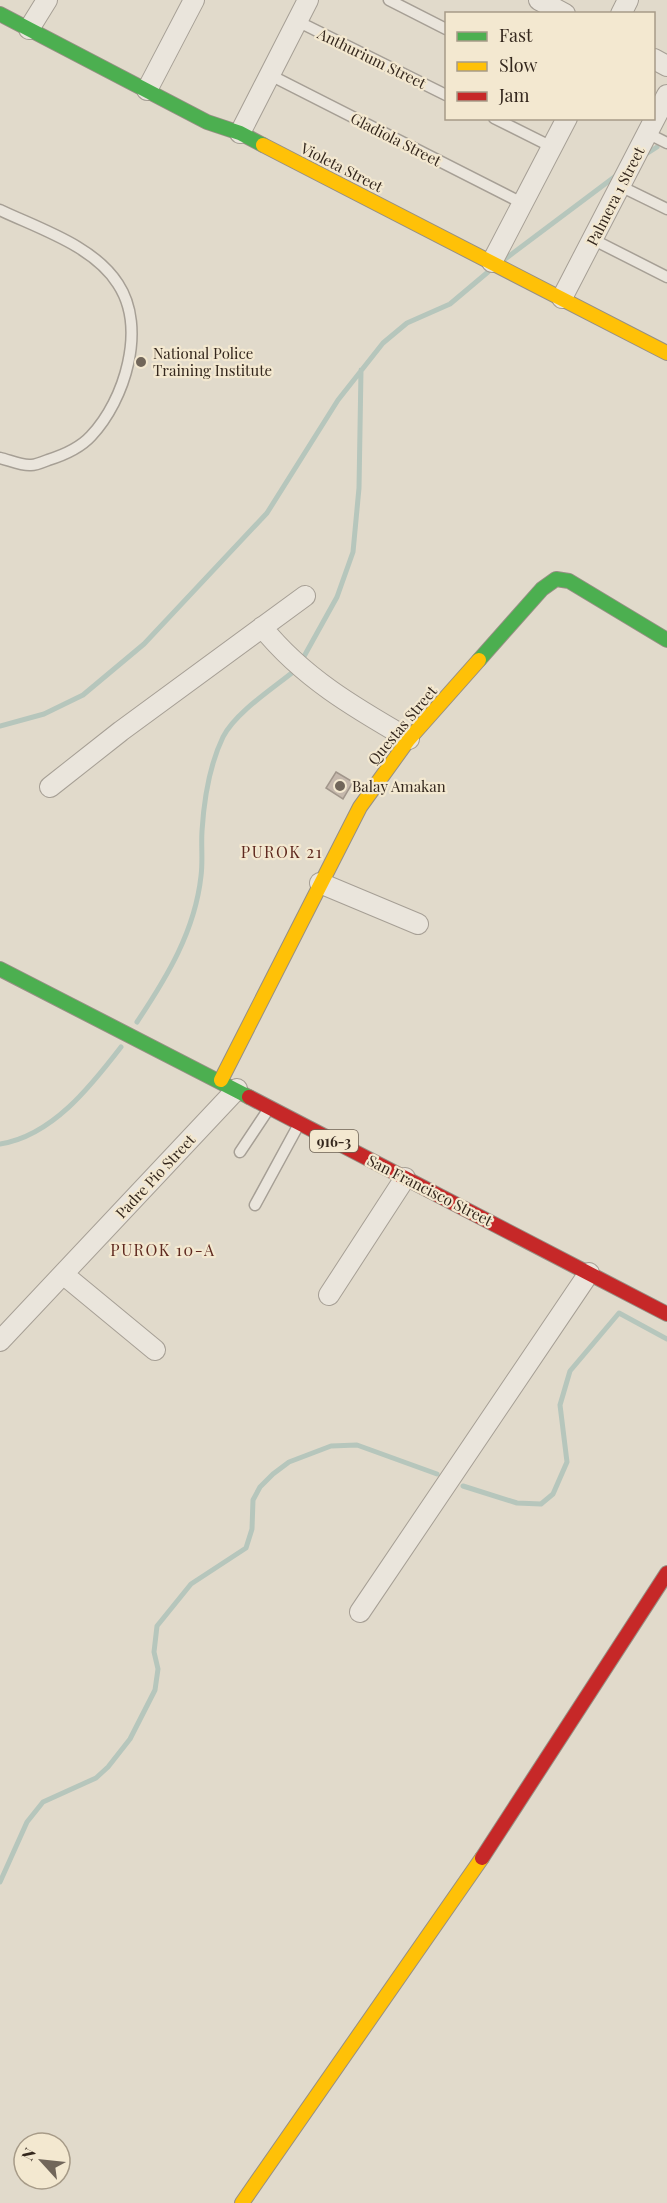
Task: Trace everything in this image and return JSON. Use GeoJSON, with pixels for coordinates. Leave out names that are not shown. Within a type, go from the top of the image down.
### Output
{"type":"FeatureCollection","features":[{"type":"Feature","properties":{"kind":"street"},"geometry":{"type":"LineString","coordinates":[[29,29],[47,0]]}},
{"type":"Feature","properties":{"kind":"street"},"geometry":{"type":"LineString","coordinates":[[147,90],[194,0]]}},
{"type":"Feature","properties":{"kind":"street"},"geometry":{"type":"LineString","coordinates":[[240,134],[308,0]]}},
{"type":"Feature","properties":{"kind":"street"},"geometry":{"type":"LineString","coordinates":[[539,0],[561,12]]}},
{"type":"Feature","properties":{"kind":"street","name":"Violeta Street"},"geometry":{"type":"LineString","coordinates":[[0,14],[207,122],[240,134],[667,353]]}},
{"type":"Feature","properties":{"kind":"street","name":"Palmera 1 Street"},"geometry":{"type":"LineString","coordinates":[[655,118],[667,95]]}},
{"type":"Feature","properties":{"kind":"street"},"geometry":{"type":"LineString","coordinates":[[492,262],[566,120]]}},
{"type":"Feature","properties":{"kind":"street","name":"Palmera 1 Street"},"geometry":{"type":"LineString","coordinates":[[562,298],[654,120]]}},
{"type":"Feature","properties":{"kind":"street","name":"Questas Street"},"geometry":{"type":"LineString","coordinates":[[229,1085],[320,883],[360,807],[409,739],[532,599],[550,583],[562,579],[579,585],[667,640]]}},
{"type":"Feature","properties":{"kind":"street"},"geometry":{"type":"LineString","coordinates":[[50,787],[305,596]]}},
{"type":"Feature","properties":{"kind":"street"},"geometry":{"type":"LineString","coordinates":[[262,627],[278,646],[336,695],[409,739]]}},
{"type":"Feature","properties":{"kind":"street"},"geometry":{"type":"LineString","coordinates":[[320,883],[418,924]]}},
{"type":"Feature","properties":{"kind":"street","name":"San Francisco Street"},"geometry":{"type":"LineString","coordinates":[[0,969],[229,1085],[299,1124],[667,1314]]}},
{"type":"Feature","properties":{"kind":"street","name":"Padre Pio Street"},"geometry":{"type":"LineString","coordinates":[[0,1341],[63,1274],[229,1085]]}},
{"type":"Feature","properties":{"kind":"street"},"geometry":{"type":"LineString","coordinates":[[329,1295],[405,1178]]}},
{"type":"Feature","properties":{"kind":"street"},"geometry":{"type":"LineString","coordinates":[[360,1612],[589,1273]]}},
{"type":"Feature","properties":{"kind":"street"},"geometry":{"type":"LineString","coordinates":[[63,1274],[155,1350]]}},
{"type":"Feature","properties":{"kind":"street"},"geometry":{"type":"LineString","coordinates":[[242,2203],[486,1852],[667,1574]]}},
{"type":"Feature","properties":{"kind":"lane"},"geometry":{"type":"LineString","coordinates":[[389,0],[445,28]]}},
{"type":"Feature","properties":{"kind":"lane","name":"Anthurium Street"},"geometry":{"type":"LineString","coordinates":[[297,21],[445,94]]}},
{"type":"Feature","properties":{"kind":"lane","name":"Gladiola Street"},"geometry":{"type":"LineString","coordinates":[[270,75],[522,203]]}},
{"type":"Feature","properties":{"kind":"lane"},"geometry":{"type":"LineString","coordinates":[[498,120],[552,147]]}},
{"type":"Feature","properties":{"kind":"lane"},"geometry":{"type":"LineString","coordinates":[[647,133],[667,143]]}},
{"type":"Feature","properties":{"kind":"lane"},"geometry":{"type":"LineString","coordinates":[[620,186],[667,209]]}},
{"type":"Feature","properties":{"kind":"lane"},"geometry":{"type":"LineString","coordinates":[[0,210],[55,236],[102,264],[119,285],[131,311],[132,336],[127,370],[114,400],[92,436],[67,454],[31,465],[0,458]]}},
{"type":"Feature","properties":{"kind":"lane"},"geometry":{"type":"LineString","coordinates":[[592,239],[667,277]]}},
{"type":"Feature","properties":{"kind":"lane"},"geometry":{"type":"LineString","coordinates":[[240,1152],[269,1107]]}},
{"type":"Feature","properties":{"kind":"lane"},"geometry":{"type":"LineString","coordinates":[[255,1205],[299,1124]]}},
{"type":"Feature","properties":{"kind":"building"},"geometry":{"type":"Polygon","coordinates":[[[336,772],[353,782],[343,799],[326,788],[336,772]]]}},
{"type":"Feature","properties":{"kind":"waterway"},"geometry":{"type":"LineString","coordinates":[[643,156],[657,147]]}},
{"type":"Feature","properties":{"kind":"waterway"},"geometry":{"type":"LineString","coordinates":[[505,259],[617,175]]}},
{"type":"Feature","properties":{"kind":"waterway"},"geometry":{"type":"LineString","coordinates":[[0,726],[44,714],[83,695],[144,644],[267,513],[338,400],[383,343],[407,323],[450,304],[488,272]]}},
{"type":"Feature","properties":{"kind":"waterway"},"geometry":{"type":"LineString","coordinates":[[302,660],[337,597],[353,552],[359,488],[361,370]]}},
{"type":"Feature","properties":{"kind":"waterway"},"geometry":{"type":"LineString","coordinates":[[137,1022],[169,971],[193,916],[201,876],[206,795],[214,759],[223,737],[245,710],[293,672]]}},
{"type":"Feature","properties":{"kind":"waterway"},"geometry":{"type":"LineString","coordinates":[[0,1144],[37,1131],[53,1120],[83,1093],[121,1047]]}},
{"type":"Feature","properties":{"kind":"waterway"},"geometry":{"type":"LineString","coordinates":[[463,1486],[517,1503],[541,1504],[553,1494],[567,1462],[560,1405],[570,1371],[619,1313],[667,1339]]}},
{"type":"Feature","properties":{"kind":"waterway"},"geometry":{"type":"LineString","coordinates":[[0,1882],[27,1822],[43,1802],[96,1778],[108,1767],[130,1739],[155,1690],[158,1669],[154,1652],[157,1626],[191,1584],[246,1548],[252,1529],[253,1500],[260,1487],[273,1474],[289,1462],[331,1446],[357,1445],[437,1474]]}},
{"type":"Feature","properties":{"kind":"traffic: fast"},"geometry":{"type":"LineString","coordinates":[[0,14],[207,122],[240,133],[263,145]]}},
{"type":"Feature","properties":{"kind":"traffic: fast"},"geometry":{"type":"LineString","coordinates":[[479,660],[542,589],[556,579],[569,581],[667,640]]}},
{"type":"Feature","properties":{"kind":"traffic: fast"},"geometry":{"type":"LineString","coordinates":[[0,969],[249,1097]]}},
{"type":"Feature","properties":{"kind":"traffic: slow"},"geometry":{"type":"LineString","coordinates":[[263,145],[667,353]]}},
{"type":"Feature","properties":{"kind":"traffic: slow"},"geometry":{"type":"LineString","coordinates":[[221,1080],[360,807],[409,739],[479,660]]}},
{"type":"Feature","properties":{"kind":"traffic: slow"},"geometry":{"type":"LineString","coordinates":[[242,2203],[482,1858]]}},
{"type":"Feature","properties":{"kind":"traffic: jam"},"geometry":{"type":"LineString","coordinates":[[249,1097],[667,1314]]}},
{"type":"Feature","properties":{"kind":"traffic: jam"},"geometry":{"type":"LineString","coordinates":[[482,1858],[667,1573]]}},
{"type":"Feature","properties":{"kind":"place","name":"National Police Training Institute"},"geometry":{"type":"Point","coordinates":[141,362]}},
{"type":"Feature","properties":{"kind":"place","name":"Balay Amakan"},"geometry":{"type":"Point","coordinates":[340,786]}},
{"type":"Feature","properties":{"kind":"district","name":"PUROK 21"},"geometry":{"type":"Point","coordinates":[282,851]}},
{"type":"Feature","properties":{"kind":"district","name":"PUROK 10-A"},"geometry":{"type":"Point","coordinates":[163,1249]}}]}
